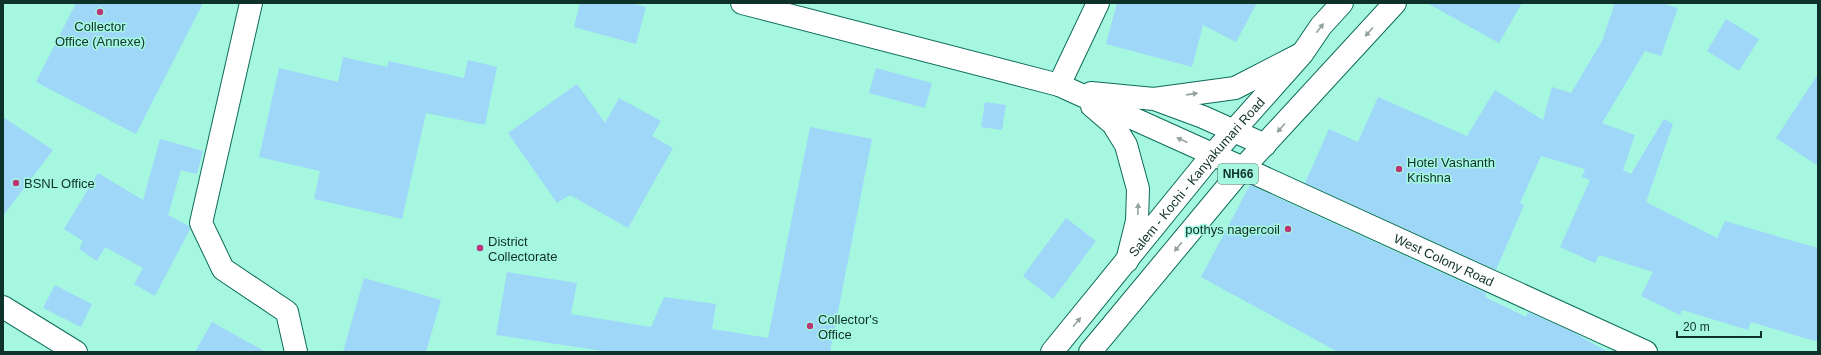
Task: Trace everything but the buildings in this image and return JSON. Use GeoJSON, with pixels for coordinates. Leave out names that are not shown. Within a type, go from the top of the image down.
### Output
{"type":"FeatureCollection","features":[{"type":"Feature","properties":{"kind":"main road"},"geometry":{"type":"LineString","coordinates":[[251,3],[201,223],[223,269],[287,312],[296,352]]}},
{"type":"Feature","properties":{"kind":"main road"},"geometry":{"type":"LineString","coordinates":[[742,3],[1065,88],[1154,99],[1203,117],[1265,145]]}},
{"type":"Feature","properties":{"kind":"main road"},"geometry":{"type":"LineString","coordinates":[[1065,88],[1098,3]]}},
{"type":"Feature","properties":{"kind":"main road","name":"Salem - Kochi - Kanyakumari Road"},"geometry":{"type":"LineString","coordinates":[[1052,352],[1213,154],[1302,54],[1321,26],[1342,3]]}},
{"type":"Feature","properties":{"kind":"main road","name":"NH66"},"geometry":{"type":"LineString","coordinates":[[1090,352],[1243,168],[1395,3]]}},
{"type":"Feature","properties":{"kind":"main road"},"geometry":{"type":"LineString","coordinates":[[1154,99],[1235,88],[1302,54]]}},
{"type":"Feature","properties":{"kind":"main road"},"geometry":{"type":"LineString","coordinates":[[1065,88],[1098,111],[1113,124],[1126,145],[1138,189],[1138,209],[1127,261]]}},
{"type":"Feature","properties":{"kind":"main road","name":"West Colony Road"},"geometry":{"type":"LineString","coordinates":[[1065,88],[1646,352]]}},
{"type":"Feature","properties":{"kind":"main road"},"geometry":{"type":"LineString","coordinates":[[3,307],[76,352]]}},
{"type":"Feature","properties":{"kind":"place","name":"Collector Office (Annexe)"},"geometry":{"type":"Point","coordinates":[100,12]}},
{"type":"Feature","properties":{"kind":"place","name":"Hotel Vashanth Krishna"},"geometry":{"type":"Point","coordinates":[1399,169]}},
{"type":"Feature","properties":{"kind":"place","name":"BSNL Office"},"geometry":{"type":"Point","coordinates":[16,183]}},
{"type":"Feature","properties":{"kind":"place","name":"pothys nagercoil"},"geometry":{"type":"Point","coordinates":[1288,229]}},
{"type":"Feature","properties":{"kind":"place","name":"District Collectorate"},"geometry":{"type":"Point","coordinates":[480,248]}},
{"type":"Feature","properties":{"kind":"place","name":"Collector's Office"},"geometry":{"type":"Point","coordinates":[810,326]}}]}
